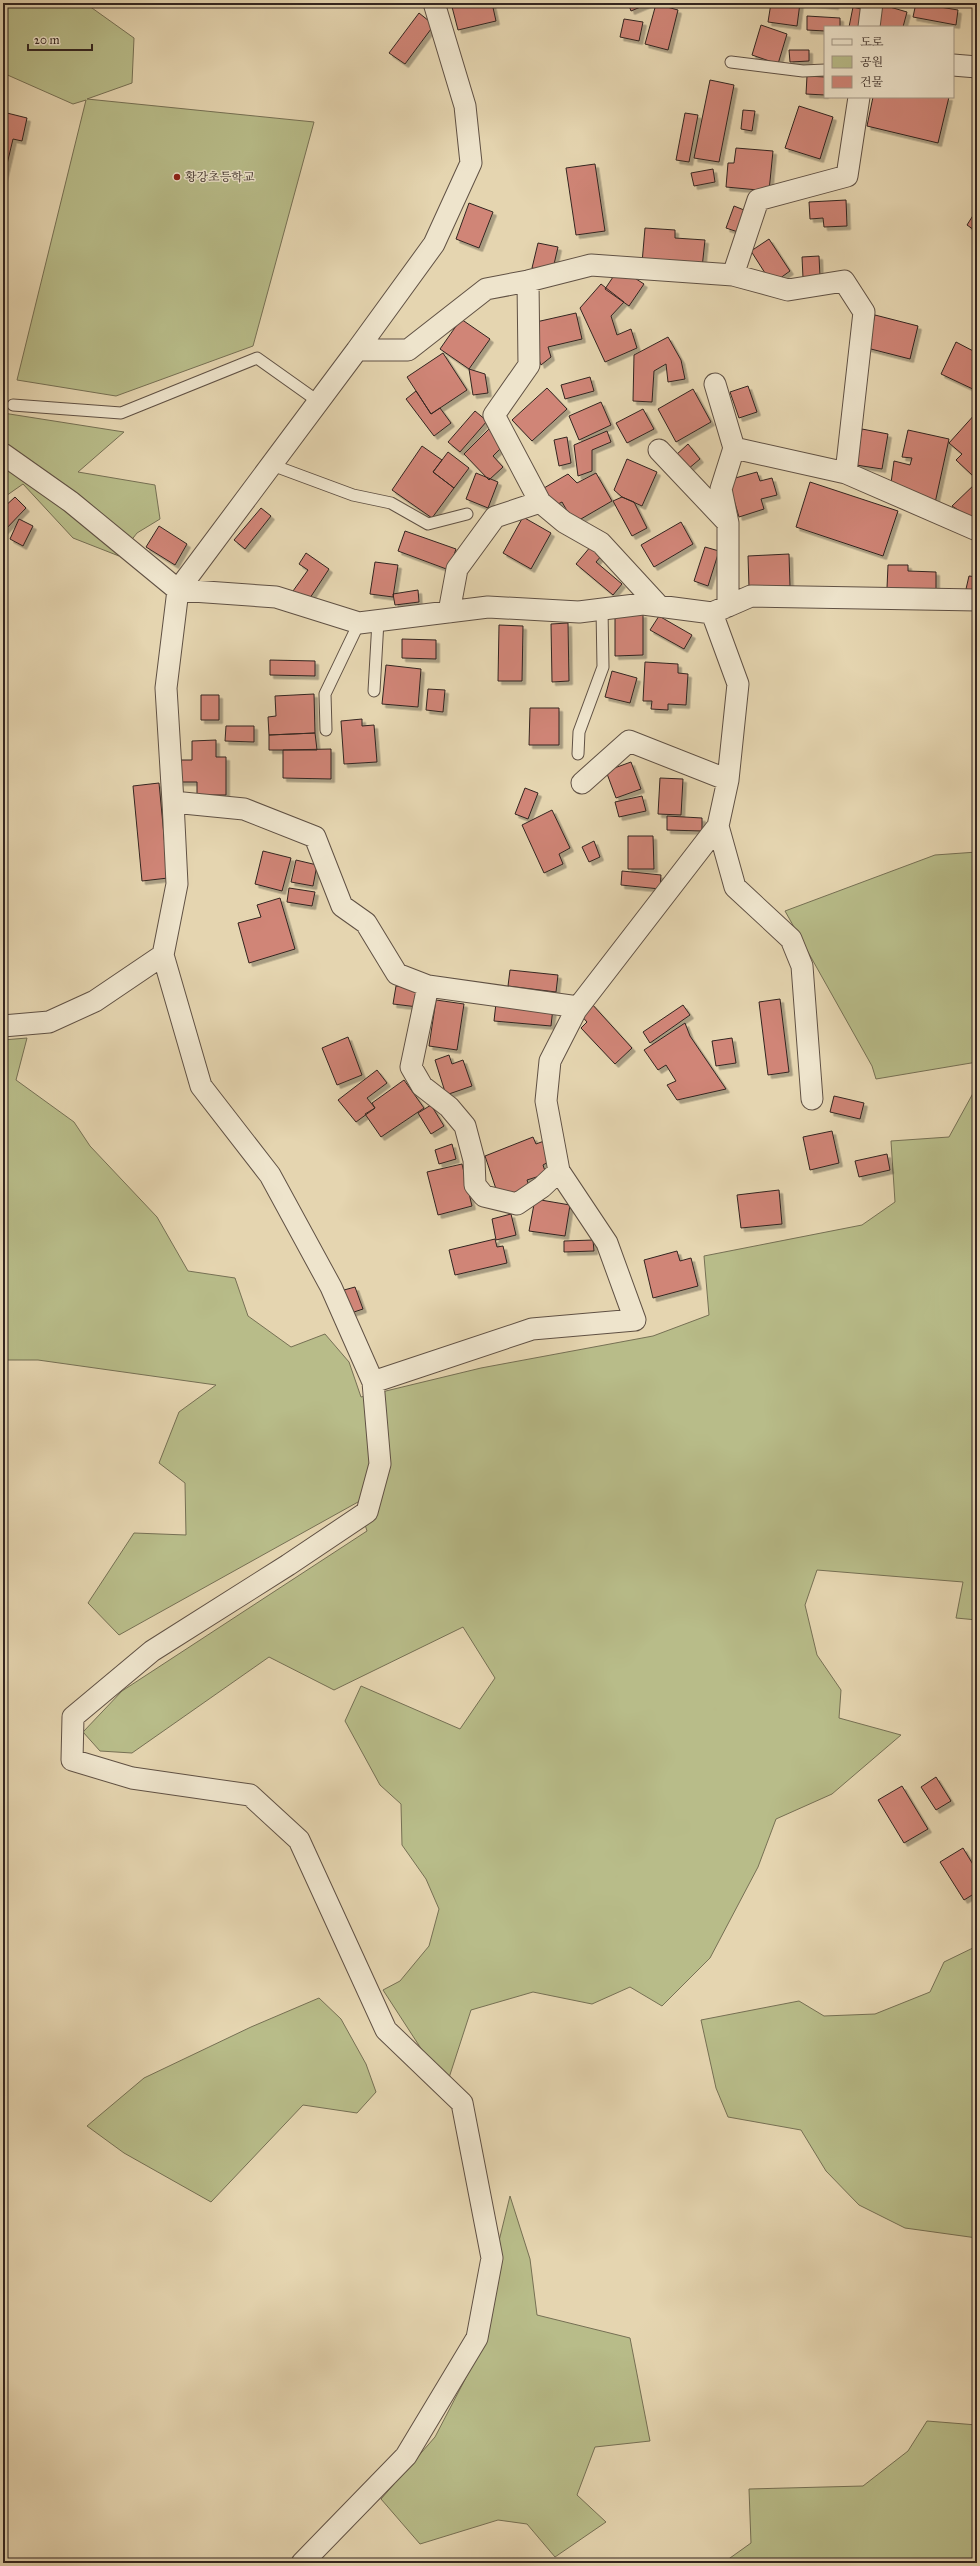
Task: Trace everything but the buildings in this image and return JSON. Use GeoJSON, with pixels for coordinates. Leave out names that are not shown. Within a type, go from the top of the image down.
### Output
{"type":"FeatureCollection","features":[{"type":"Feature","properties":{"kind":"street"},"geometry":{"type":"LineString","coordinates":[[302,2563],[406,2456],[477,2338],[492,2258],[462,2103],[386,2030],[299,1840],[250,1795],[132,1778],[72,1760],[73,1718],[152,1650],[288,1565],[367,1512],[380,1464],[373,1382],[331,1287],[270,1175],[201,1086],[163,955],[177,884],[166,688],[178,590],[319,402],[434,244],[470,163],[465,106],[434,3]]}},
{"type":"Feature","properties":{"kind":"street"},"geometry":{"type":"LineString","coordinates":[[869,26],[872,3]]}},
{"type":"Feature","properties":{"kind":"street"},"geometry":{"type":"LineString","coordinates":[[954,66],[977,67]]}},
{"type":"Feature","properties":{"kind":"street"},"geometry":{"type":"LineString","coordinates":[[733,275],[758,200],[847,176],[859,98]]}},
{"type":"Feature","properties":{"kind":"street"},"geometry":{"type":"LineString","coordinates":[[357,350],[408,350],[486,288],[528,281],[591,265],[733,275],[788,290],[844,281],[864,312],[846,473]]}},
{"type":"Feature","properties":{"kind":"street"},"geometry":{"type":"LineString","coordinates":[[528,281],[529,365],[494,415],[540,502],[564,522],[601,543],[658,606]]}},
{"type":"Feature","properties":{"kind":"street"},"geometry":{"type":"LineString","coordinates":[[373,1382],[532,1329],[635,1320],[607,1243],[559,1171],[546,1101],[550,1061],[578,1007],[718,826],[728,780],[738,684],[720,609],[728,523],[721,489],[734,448],[715,384]]}},
{"type":"Feature","properties":{"kind":"street"},"geometry":{"type":"LineString","coordinates":[[734,448],[846,473],[977,530]]}},
{"type":"Feature","properties":{"kind":"street"},"geometry":{"type":"LineString","coordinates":[[660,450],[728,523]]}},
{"type":"Feature","properties":{"kind":"street"},"geometry":{"type":"LineString","coordinates":[[3,454],[71,502],[178,590],[276,597],[369,622],[488,607],[578,612],[643,604],[720,609],[751,596],[977,600]]}},
{"type":"Feature","properties":{"kind":"street"},"geometry":{"type":"LineString","coordinates":[[449,612],[457,569],[495,517],[540,502]]}},
{"type":"Feature","properties":{"kind":"street"},"geometry":{"type":"LineString","coordinates":[[582,783],[629,741],[728,780]]}},
{"type":"Feature","properties":{"kind":"street"},"geometry":{"type":"LineString","coordinates":[[173,802],[244,809],[315,837],[342,906],[366,923],[397,974],[428,986],[578,1007]]}},
{"type":"Feature","properties":{"kind":"street"},"geometry":{"type":"LineString","coordinates":[[718,826],[735,887],[791,939],[802,966],[812,1100]]}},
{"type":"Feature","properties":{"kind":"street"},"geometry":{"type":"LineString","coordinates":[[3,1026],[49,1022],[95,1001],[163,955]]}},
{"type":"Feature","properties":{"kind":"street"},"geometry":{"type":"LineString","coordinates":[[428,986],[411,1067],[422,1086],[449,1107],[465,1126],[474,1160],[475,1184],[484,1196],[516,1204],[542,1187],[559,1171]]}},
{"type":"Feature","properties":{"kind":"lane"},"geometry":{"type":"LineString","coordinates":[[731,62],[803,71],[824,70]]}},
{"type":"Feature","properties":{"kind":"lane"},"geometry":{"type":"LineString","coordinates":[[13,404],[121,413],[257,358],[319,402]]}},
{"type":"Feature","properties":{"kind":"lane"},"geometry":{"type":"LineString","coordinates":[[272,465],[352,495],[391,503],[428,524],[467,514]]}},
{"type":"Feature","properties":{"kind":"lane"},"geometry":{"type":"LineString","coordinates":[[578,754],[579,732],[603,667],[602,609]]}},
{"type":"Feature","properties":{"kind":"lane"},"geometry":{"type":"LineString","coordinates":[[369,622],[374,691]]}},
{"type":"Feature","properties":{"kind":"lane"},"geometry":{"type":"LineString","coordinates":[[326,730],[325,694],[369,622]]}},
{"type":"Feature","properties":{"kind":"green space"},"geometry":{"type":"Polygon","coordinates":[[[3,3],[85,3],[134,38],[132,83],[87,99],[314,122],[253,346],[116,396],[17,380],[86,100],[73,104],[3,73],[3,3]]]}},
{"type":"Feature","properties":{"kind":"green space"},"geometry":{"type":"Polygon","coordinates":[[[3,413],[124,432],[78,472],[155,485],[160,519],[137,533],[119,556],[73,538],[23,484],[3,498],[3,413]]]}},
{"type":"Feature","properties":{"kind":"green space"},"geometry":{"type":"Polygon","coordinates":[[[977,852],[977,1062],[876,1079],[872,1066],[785,911],[935,855],[977,852]]]}},
{"type":"Feature","properties":{"kind":"green space"},"geometry":{"type":"Polygon","coordinates":[[[27,1038],[16,1080],[74,1122],[90,1146],[157,1217],[188,1271],[235,1278],[248,1316],[291,1347],[325,1334],[349,1362],[361,1397],[481,1368],[653,1336],[709,1315],[704,1256],[862,1225],[895,1202],[891,1141],[949,1137],[977,1086],[977,1620],[956,1618],[963,1582],[817,1570],[805,1605],[817,1655],[841,1690],[839,1718],[901,1735],[832,1794],[776,1819],[758,1867],[710,1958],[662,2006],[630,1987],[592,2004],[533,1992],[471,2010],[446,2087],[383,1990],[400,1981],[429,1946],[439,1909],[426,1879],[402,1845],[401,1804],[380,1785],[345,1721],[361,1686],[460,1729],[495,1678],[463,1627],[334,1690],[269,1657],[132,1753],[100,1751],[83,1732],[122,1691],[367,1531],[358,1502],[119,1635],[88,1603],[134,1533],[186,1535],[185,1483],[159,1463],[179,1412],[216,1385],[38,1360],[3,1360],[3,1040],[27,1038]]]}},
{"type":"Feature","properties":{"kind":"green space"},"geometry":{"type":"Polygon","coordinates":[[[977,1946],[977,2238],[905,2228],[859,2205],[826,2171],[801,2130],[728,2117],[716,2088],[701,2020],[799,2001],[824,2016],[875,2014],[930,1992],[944,1962],[977,1946]]]}},
{"type":"Feature","properties":{"kind":"green space"},"geometry":{"type":"Polygon","coordinates":[[[319,1998],[341,2019],[366,2064],[376,2092],[357,2113],[303,2105],[211,2202],[124,2153],[87,2126],[144,2078],[251,2027],[319,1998]]]}},
{"type":"Feature","properties":{"kind":"green space"},"geometry":{"type":"Polygon","coordinates":[[[510,2196],[530,2259],[537,2315],[630,2338],[650,2441],[595,2447],[577,2495],[606,2522],[555,2557],[527,2524],[498,2520],[420,2544],[381,2499],[435,2437],[485,2341],[499,2241],[510,2196]]]}},
{"type":"Feature","properties":{"kind":"green space"},"geometry":{"type":"Polygon","coordinates":[[[927,2421],[977,2425],[977,2563],[723,2563],[751,2543],[749,2489],[863,2486],[908,2451],[927,2421]]]}},
{"type":"Feature","properties":{"kind":"place","name":"황강초등학교"},"geometry":{"type":"Point","coordinates":[177,177]}}]}
